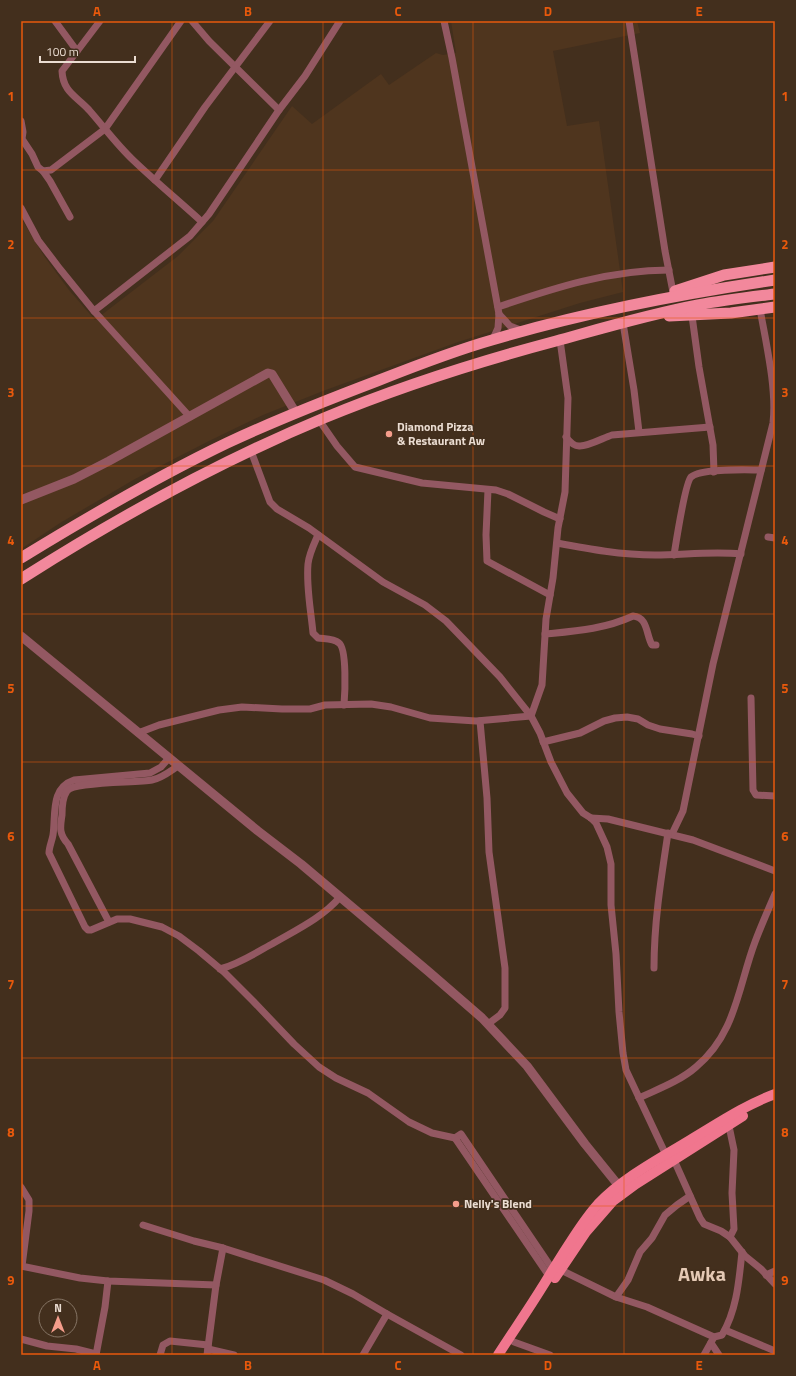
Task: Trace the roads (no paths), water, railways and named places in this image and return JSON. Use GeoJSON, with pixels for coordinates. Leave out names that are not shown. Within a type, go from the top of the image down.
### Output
{"type":"FeatureCollection","features":[{"type":"Feature","properties":{"kind":"highway"},"geometry":{"type":"LineString","coordinates":[[644,302],[724,275],[775,267]]}},
{"type":"Feature","properties":{"kind":"highway"},"geometry":{"type":"LineString","coordinates":[[21,558],[100,511],[178,468],[229,443],[296,413],[421,364],[493,339],[558,322],[644,302],[775,280]]}},
{"type":"Feature","properties":{"kind":"highway"},"geometry":{"type":"LineString","coordinates":[[21,578],[122,518],[269,442],[319,420],[433,377],[646,317],[700,304],[775,294]]}},
{"type":"Feature","properties":{"kind":"highway"},"geometry":{"type":"LineString","coordinates":[[646,317],[731,313],[775,307]]}},
{"type":"Feature","properties":{"kind":"main road"},"geometry":{"type":"LineString","coordinates":[[498,1355],[554,1272],[622,1188],[720,1122],[762,1099],[775,1094]]}},
{"type":"Feature","properties":{"kind":"main road"},"geometry":{"type":"LineString","coordinates":[[670,1157],[729,1126],[741,1117],[775,1101]]}},
{"type":"Feature","properties":{"kind":"main road"},"geometry":{"type":"LineString","coordinates":[[504,1355],[514,1342],[554,1272]]}},
{"type":"Feature","properties":{"kind":"street"},"geometry":{"type":"LineString","coordinates":[[55,21],[77,51]]}},
{"type":"Feature","properties":{"kind":"street"},"geometry":{"type":"LineString","coordinates":[[100,21],[62,71],[62,78],[66,87],[88,109],[132,160],[202,222]]}},
{"type":"Feature","properties":{"kind":"street"},"geometry":{"type":"LineString","coordinates":[[43,171],[51,170],[104,129],[181,21]]}},
{"type":"Feature","properties":{"kind":"street"},"geometry":{"type":"LineString","coordinates":[[192,21],[209,41],[279,110]]}},
{"type":"Feature","properties":{"kind":"street"},"geometry":{"type":"LineString","coordinates":[[155,180],[235,66],[270,21]]}},
{"type":"Feature","properties":{"kind":"street"},"geometry":{"type":"LineString","coordinates":[[94,311],[190,236],[202,222],[279,110],[305,76],[340,21]]}},
{"type":"Feature","properties":{"kind":"street"},"geometry":{"type":"LineString","coordinates":[[444,21],[499,311],[498,328],[493,339]]}},
{"type":"Feature","properties":{"kind":"street"},"geometry":{"type":"LineString","coordinates":[[629,21],[651,167],[673,292]]}},
{"type":"Feature","properties":{"kind":"street"},"geometry":{"type":"LineString","coordinates":[[21,121],[23,132],[21,140],[32,154],[38,167],[50,180],[70,217]]}},
{"type":"Feature","properties":{"kind":"street"},"geometry":{"type":"LineString","coordinates":[[21,208],[38,240],[60,270],[94,311],[190,417]]}},
{"type":"Feature","properties":{"kind":"street"},"geometry":{"type":"LineString","coordinates":[[499,311],[589,279],[627,273],[669,270]]}},
{"type":"Feature","properties":{"kind":"street"},"geometry":{"type":"LineString","coordinates":[[654,968],[656,910],[670,834],[683,811],[713,664],[766,453],[774,412],[768,356],[760,309]]}},
{"type":"Feature","properties":{"kind":"street"},"geometry":{"type":"LineString","coordinates":[[499,311],[510,326],[523,332]]}},
{"type":"Feature","properties":{"kind":"street"},"geometry":{"type":"LineString","coordinates":[[692,316],[699,368],[713,445],[714,472]]}},
{"type":"Feature","properties":{"kind":"street"},"geometry":{"type":"LineString","coordinates":[[623,323],[639,432]]}},
{"type":"Feature","properties":{"kind":"street"},"geometry":{"type":"LineString","coordinates":[[531,716],[542,685],[546,619],[565,492],[568,398],[560,340]]}},
{"type":"Feature","properties":{"kind":"street"},"geometry":{"type":"LineString","coordinates":[[21,500],[74,478],[109,461],[268,373],[272,374],[296,413]]}},
{"type":"Feature","properties":{"kind":"street"},"geometry":{"type":"LineString","coordinates":[[319,420],[337,446],[356,467],[422,483],[496,490],[508,494],[560,519]]}},
{"type":"Feature","properties":{"kind":"street"},"geometry":{"type":"LineString","coordinates":[[566,437],[574,445],[579,446],[590,444],[612,435],[710,427]]}},
{"type":"Feature","properties":{"kind":"street"},"geometry":{"type":"LineString","coordinates":[[251,451],[270,502],[277,509],[318,535],[383,582],[425,605],[446,621],[500,677],[531,716],[551,762],[567,793],[583,813],[596,823],[607,847],[611,864],[611,905],[623,1053],[626,1070],[704,1224],[721,1231],[730,1238],[742,1252],[775,1284]]}},
{"type":"Feature","properties":{"kind":"street"},"geometry":{"type":"LineString","coordinates":[[674,555],[686,489],[690,478],[695,475],[714,472],[761,470]]}},
{"type":"Feature","properties":{"kind":"street"},"geometry":{"type":"LineString","coordinates":[[488,490],[486,535],[487,562],[550,595]]}},
{"type":"Feature","properties":{"kind":"street"},"geometry":{"type":"LineString","coordinates":[[318,535],[308,564],[308,585],[313,633],[318,638],[336,641],[342,647],[344,657],[344,705]]}},
{"type":"Feature","properties":{"kind":"street"},"geometry":{"type":"LineString","coordinates":[[557,542],[592,550],[629,554],[674,555],[722,552],[741,554]]}},
{"type":"Feature","properties":{"kind":"street"},"geometry":{"type":"LineString","coordinates":[[545,634],[590,630],[614,624],[633,616],[639,617],[644,623],[650,642],[652,645],[656,645]]}},
{"type":"Feature","properties":{"kind":"street"},"geometry":{"type":"LineString","coordinates":[[21,636],[340,897],[488,1024],[528,1066],[585,1144],[622,1188]]}},
{"type":"Feature","properties":{"kind":"street"},"geometry":{"type":"LineString","coordinates":[[751,698],[753,790],[756,795],[775,796]]}},
{"type":"Feature","properties":{"kind":"street"},"geometry":{"type":"LineString","coordinates":[[138,733],[160,725],[219,710],[242,707],[282,710],[310,709],[325,705],[371,704],[391,707],[430,718],[480,721],[531,716]]}},
{"type":"Feature","properties":{"kind":"street"},"geometry":{"type":"LineString","coordinates":[[543,742],[580,733],[604,721],[627,717],[638,719],[648,725],[660,729],[699,736]]}},
{"type":"Feature","properties":{"kind":"street"},"geometry":{"type":"LineString","coordinates":[[480,721],[487,798],[489,852],[505,968],[505,1008],[500,1015],[488,1024]]}},
{"type":"Feature","properties":{"kind":"street"},"geometry":{"type":"LineString","coordinates":[[169,758],[161,767],[150,773],[74,780],[67,782],[59,791],[56,798],[49,854],[85,927],[88,930],[117,918],[130,919],[162,927],[179,936],[229,977],[294,1044],[319,1067],[336,1078],[368,1092],[409,1122],[432,1133],[458,1136],[554,1272],[616,1297],[647,1307],[713,1340],[719,1355]]}},
{"type":"Feature","properties":{"kind":"street"},"geometry":{"type":"LineString","coordinates":[[109,922],[68,844],[61,835],[60,827],[63,800],[67,791],[72,788],[150,781],[162,777],[178,766]]}},
{"type":"Feature","properties":{"kind":"street"},"geometry":{"type":"LineString","coordinates":[[591,818],[608,818],[670,834],[700,843],[775,871]]}},
{"type":"Feature","properties":{"kind":"street"},"geometry":{"type":"LineString","coordinates":[[639,1098],[680,1078],[696,1068],[716,1046],[728,1028],[755,942],[775,894]]}},
{"type":"Feature","properties":{"kind":"street"},"geometry":{"type":"LineString","coordinates":[[220,969],[233,966],[321,915],[340,897]]}},
{"type":"Feature","properties":{"kind":"street"},"geometry":{"type":"LineString","coordinates":[[229,977],[233,966]]}},
{"type":"Feature","properties":{"kind":"street"},"geometry":{"type":"LineString","coordinates":[[729,1126],[734,1150],[732,1193],[734,1229],[730,1238]]}},
{"type":"Feature","properties":{"kind":"street"},"geometry":{"type":"LineString","coordinates":[[21,1187],[29,1200],[30,1211],[22,1266],[80,1278],[108,1281],[216,1285]]}},
{"type":"Feature","properties":{"kind":"street"},"geometry":{"type":"LineString","coordinates":[[616,1297],[628,1280],[640,1252],[652,1238],[665,1215],[690,1196]]}},
{"type":"Feature","properties":{"kind":"street"},"geometry":{"type":"LineString","coordinates":[[143,1225],[194,1241],[223,1248],[324,1280],[353,1294],[461,1355]]}},
{"type":"Feature","properties":{"kind":"street"},"geometry":{"type":"LineString","coordinates":[[208,1350],[216,1285],[223,1248]]}},
{"type":"Feature","properties":{"kind":"street"},"geometry":{"type":"LineString","coordinates":[[704,1355],[713,1340],[722,1335],[732,1315],[739,1282],[742,1252]]}},
{"type":"Feature","properties":{"kind":"street"},"geometry":{"type":"LineString","coordinates":[[766,1275],[775,1272]]}},
{"type":"Feature","properties":{"kind":"street"},"geometry":{"type":"LineString","coordinates":[[21,1339],[47,1346],[76,1349],[96,1355],[105,1307],[108,1281]]}},
{"type":"Feature","properties":{"kind":"street"},"geometry":{"type":"LineString","coordinates":[[363,1355],[387,1314]]}},
{"type":"Feature","properties":{"kind":"street"},"geometry":{"type":"LineString","coordinates":[[725,1330],[775,1352]]}},
{"type":"Feature","properties":{"kind":"street"},"geometry":{"type":"LineString","coordinates":[[160,1355],[163,1345],[170,1341],[234,1355]]}},
{"type":"Feature","properties":{"kind":"street"},"geometry":{"type":"LineString","coordinates":[[514,1342],[550,1355]]}},
{"type":"Feature","properties":{"kind":"place","name":"Diamond Pizza & Restaurant Aw"},"geometry":{"type":"Point","coordinates":[389,434]}},
{"type":"Feature","properties":{"kind":"place","name":"Nelly's Blend"},"geometry":{"type":"Point","coordinates":[456,1204]}},
{"type":"Feature","properties":{"kind":"district","name":"Awka"},"geometry":{"type":"Point","coordinates":[702,1274]}}]}
